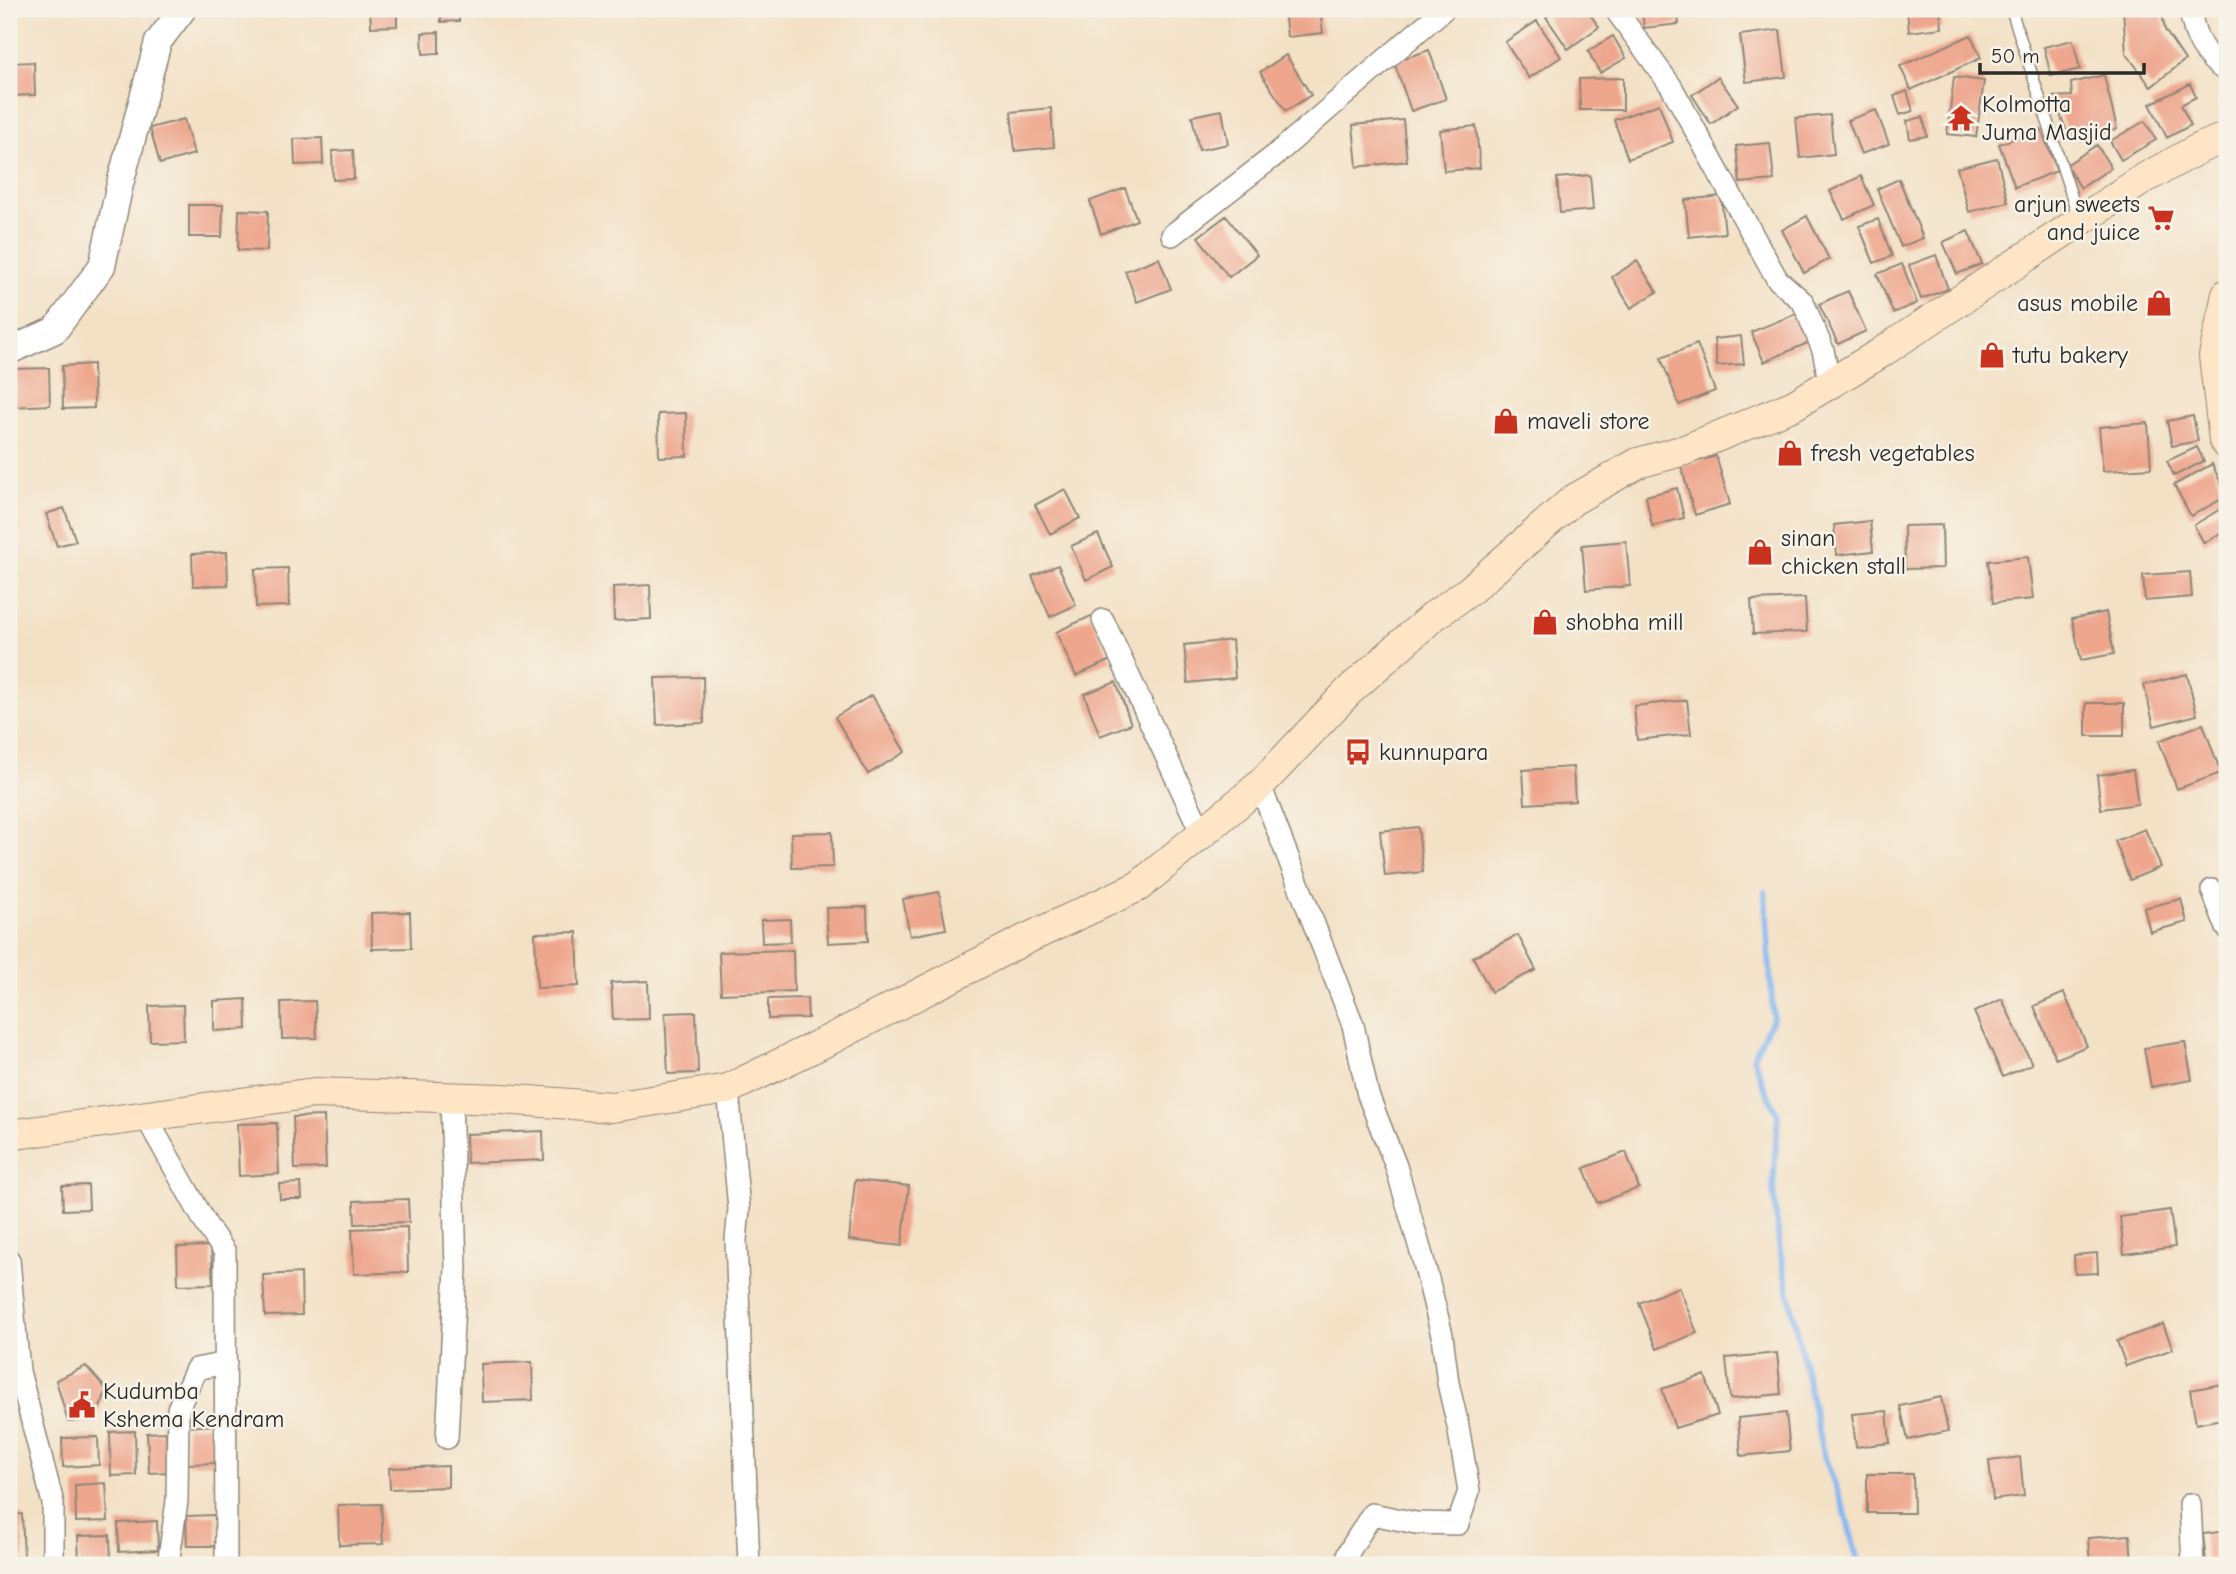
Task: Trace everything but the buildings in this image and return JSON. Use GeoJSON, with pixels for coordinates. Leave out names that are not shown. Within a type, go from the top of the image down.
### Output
{"type":"FeatureCollection","features":[{"type":"Feature","properties":{"kind":"main road"},"geometry":{"type":"LineString","coordinates":[[9,1135],[314,1093],[451,1097],[612,1107],[728,1089],[1024,940],[1139,886],[1260,786],[1349,691],[1431,618],[1469,591],[1573,500],[1638,463],[1685,450],[1794,405],[2145,178],[2200,148],[2227,137]]}},
{"type":"Feature","properties":{"kind":"main road"},"geometry":{"type":"LineString","coordinates":[[2227,294],[2214,356],[2224,440],[2227,445]]}},
{"type":"Feature","properties":{"kind":"street"},"geometry":{"type":"LineString","coordinates":[[9,351],[55,330],[102,266],[120,184],[158,42],[183,9]]}},
{"type":"Feature","properties":{"kind":"street"},"geometry":{"type":"LineString","coordinates":[[1172,235],[1274,156],[1444,9]]}},
{"type":"Feature","properties":{"kind":"street"},"geometry":{"type":"LineString","coordinates":[[1615,9],[1671,86],[1777,279],[1802,302],[1824,350],[1830,384]]}},
{"type":"Feature","properties":{"kind":"street"},"geometry":{"type":"LineString","coordinates":[[2190,9],[2193,32],[2211,62],[2227,72]]}},
{"type":"Feature","properties":{"kind":"street"},"geometry":{"type":"LineString","coordinates":[[1103,620],[1202,834]]}},
{"type":"Feature","properties":{"kind":"street"},"geometry":{"type":"LineString","coordinates":[[1260,786],[1353,1025],[1368,1095],[1396,1166],[1443,1335],[1448,1383],[1469,1491],[1458,1524],[1416,1523],[1372,1514],[1348,1553],[1348,1565]]}},
{"type":"Feature","properties":{"kind":"street"},"geometry":{"type":"LineString","coordinates":[[2212,890],[2227,928]]}},
{"type":"Feature","properties":{"kind":"street"},"geometry":{"type":"LineString","coordinates":[[728,1089],[739,1209],[736,1240],[749,1565]]}},
{"type":"Feature","properties":{"kind":"street"},"geometry":{"type":"LineString","coordinates":[[447,1438],[456,1268],[451,1097]]}},
{"type":"Feature","properties":{"kind":"street"},"geometry":{"type":"LineString","coordinates":[[146,1117],[207,1226],[225,1252],[226,1565]]}},
{"type":"Feature","properties":{"kind":"street"},"geometry":{"type":"LineString","coordinates":[[9,1259],[19,1371],[52,1503],[53,1565]]}},
{"type":"Feature","properties":{"kind":"street"},"geometry":{"type":"LineString","coordinates":[[168,1565],[177,1501],[178,1409],[196,1368],[226,1363]]}},
{"type":"Feature","properties":{"kind":"street"},"geometry":{"type":"LineString","coordinates":[[2190,1504],[2193,1565]]}},
{"type":"Feature","properties":{"kind":"lane"},"geometry":{"type":"LineString","coordinates":[[2011,9],[2079,222]]}},
{"type":"Feature","properties":{"kind":"waterway"},"geometry":{"type":"LineString","coordinates":[[1765,892],[1773,1017],[1753,1057],[1778,1115],[1773,1188],[1780,1251],[1822,1450],[1844,1509],[1859,1565]]}},
{"type":"Feature","properties":{"kind":"place","name":"Kolmotta Juma Masjid"},"geometry":{"type":"Point","coordinates":[1961,118]}},
{"type":"Feature","properties":{"kind":"place","name":"arjun sweets and juice"},"geometry":{"type":"Point","coordinates":[2161,218]}},
{"type":"Feature","properties":{"kind":"place","name":"asus mobile"},"geometry":{"type":"Point","coordinates":[2159,303]}},
{"type":"Feature","properties":{"kind":"place","name":"tutu bakery"},"geometry":{"type":"Point","coordinates":[1992,355]}},
{"type":"Feature","properties":{"kind":"place","name":"maveli store"},"geometry":{"type":"Point","coordinates":[1506,421]}},
{"type":"Feature","properties":{"kind":"place","name":"fresh vegetables"},"geometry":{"type":"Point","coordinates":[1790,453]}},
{"type":"Feature","properties":{"kind":"place","name":"sinan chicken stall"},"geometry":{"type":"Point","coordinates":[1760,552]}},
{"type":"Feature","properties":{"kind":"place","name":"shobha mill"},"geometry":{"type":"Point","coordinates":[1545,622]}},
{"type":"Feature","properties":{"kind":"place","name":"kunnupara"},"geometry":{"type":"Point","coordinates":[1358,752]}},
{"type":"Feature","properties":{"kind":"place","name":"Kudumba Kshema Kendram"},"geometry":{"type":"Point","coordinates":[82,1405]}}]}
